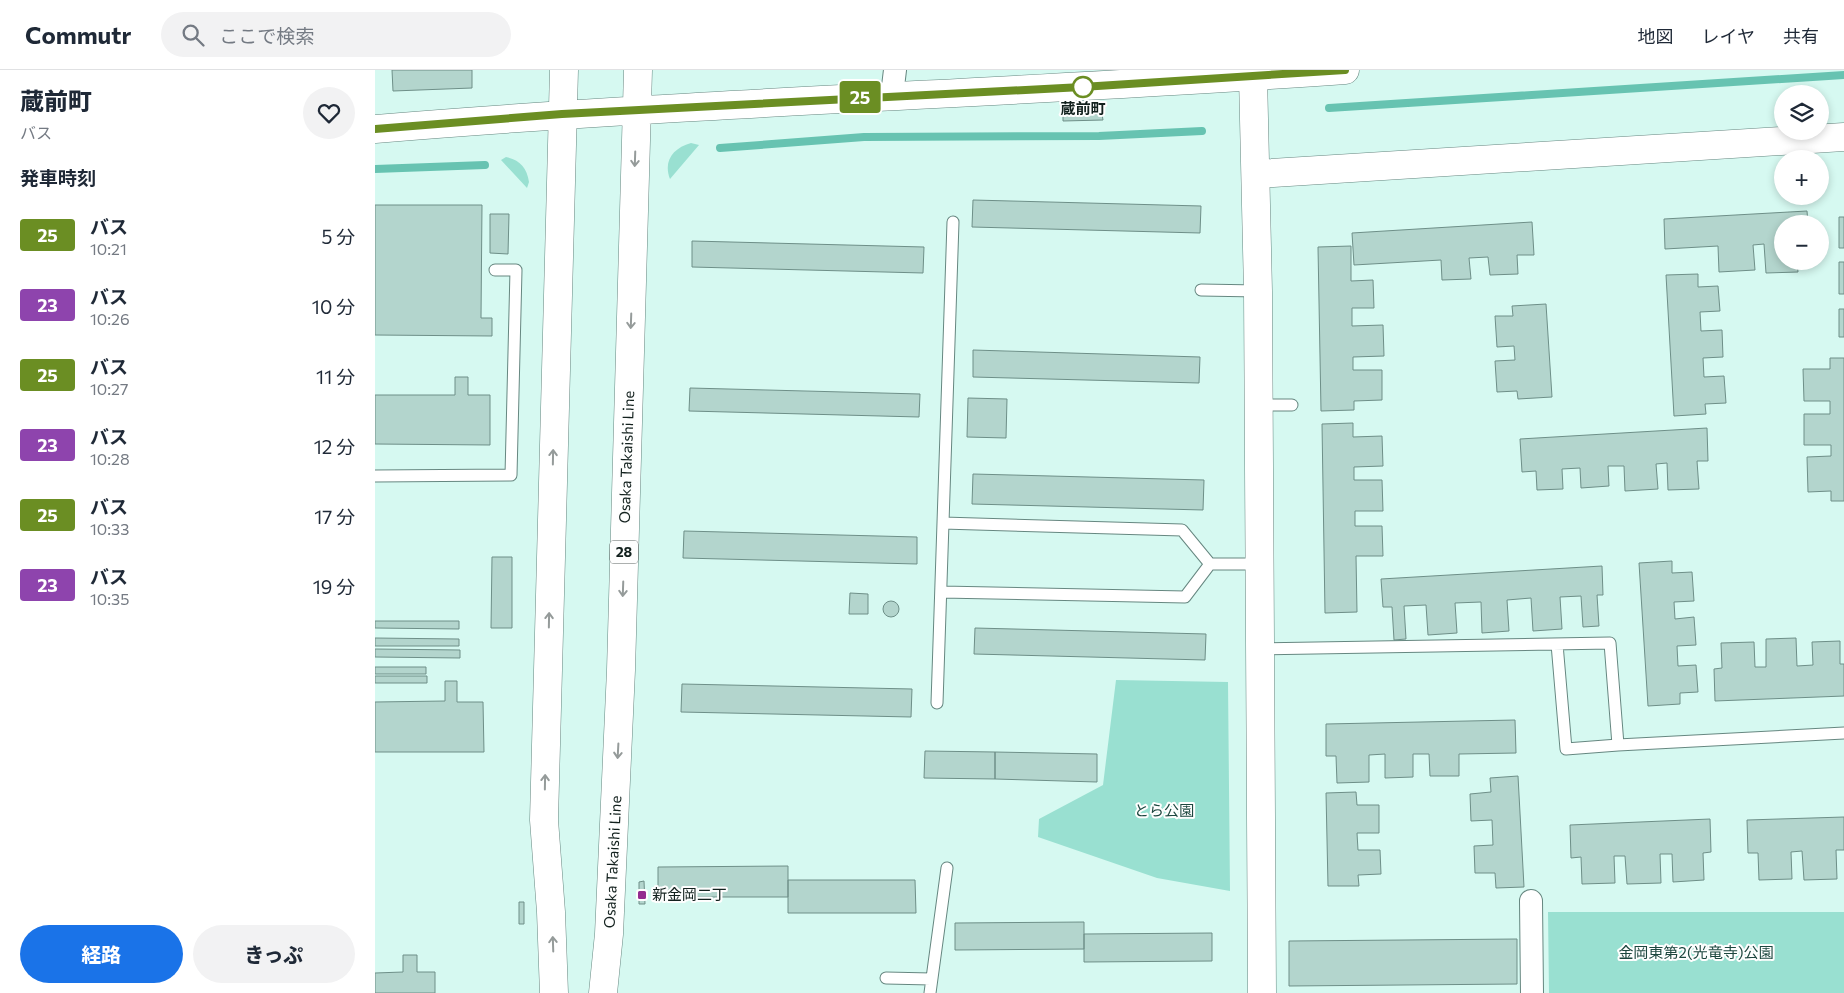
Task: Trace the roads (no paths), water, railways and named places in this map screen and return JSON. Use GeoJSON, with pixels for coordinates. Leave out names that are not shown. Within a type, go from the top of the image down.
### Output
{"type":"FeatureCollection","features":[{"type":"Feature","properties":{"kind":"main road"},"geometry":{"type":"LineString","coordinates":[[554,993],[551,912],[544,820],[564,70]]}},
{"type":"Feature","properties":{"kind":"main road","name":"Osaka Takaishi Line"},"geometry":{"type":"LineString","coordinates":[[603,993],[609,934],[621,670],[638,70]]}},
{"type":"Feature","properties":{"kind":"main road"},"geometry":{"type":"LineString","coordinates":[[375,129],[636,110],[894,82],[1253,76],[1306,71],[1345,70]]}},
{"type":"Feature","properties":{"kind":"main road"},"geometry":{"type":"LineString","coordinates":[[1253,76],[1258,291],[1262,649],[1262,993]]}},
{"type":"Feature","properties":{"kind":"main road"},"geometry":{"type":"LineString","coordinates":[[1255,174],[1844,137]]}},
{"type":"Feature","properties":{"kind":"street"},"geometry":{"type":"LineString","coordinates":[[1531,901],[1532,993]]}},
{"type":"Feature","properties":{"kind":"lane"},"geometry":{"type":"LineString","coordinates":[[937,704],[953,222]]}},
{"type":"Feature","properties":{"kind":"lane"},"geometry":{"type":"LineString","coordinates":[[375,476],[511,475],[516,270],[495,270]]}},
{"type":"Feature","properties":{"kind":"lane"},"geometry":{"type":"LineString","coordinates":[[1201,290],[1258,291]]}},
{"type":"Feature","properties":{"kind":"lane"},"geometry":{"type":"LineString","coordinates":[[1259,405],[1292,405]]}},
{"type":"Feature","properties":{"kind":"lane"},"geometry":{"type":"LineString","coordinates":[[943,523],[1182,530],[1210,564]]}},
{"type":"Feature","properties":{"kind":"lane"},"geometry":{"type":"LineString","coordinates":[[1210,564],[1261,564]]}},
{"type":"Feature","properties":{"kind":"lane"},"geometry":{"type":"LineString","coordinates":[[941,592],[1185,597],[1210,564]]}},
{"type":"Feature","properties":{"kind":"lane"},"geometry":{"type":"LineString","coordinates":[[1262,649],[1610,643],[1618,745]]}},
{"type":"Feature","properties":{"kind":"lane"},"geometry":{"type":"LineString","coordinates":[[1557,644],[1566,749],[1844,733]]}},
{"type":"Feature","properties":{"kind":"lane"},"geometry":{"type":"LineString","coordinates":[[930,993],[947,868]]}},
{"type":"Feature","properties":{"kind":"lane"},"geometry":{"type":"LineString","coordinates":[[886,978],[931,978]]}},
{"type":"Feature","properties":{"kind":"waterway"},"geometry":{"type":"LineString","coordinates":[[1329,108],[1844,75]]}},
{"type":"Feature","properties":{"kind":"waterway"},"geometry":{"type":"LineString","coordinates":[[720,148],[864,137],[1099,136],[1202,131]]}},
{"type":"Feature","properties":{"kind":"waterway"},"geometry":{"type":"LineString","coordinates":[[375,169],[485,165]]}},
{"type":"Feature","properties":{"kind":"place","name":"蔵前町"},"geometry":{"type":"Point","coordinates":[1083,87]}},
{"type":"Feature","properties":{"kind":"place","name":"新金岡二丁"},"geometry":{"type":"Point","coordinates":[642,895]}},
{"type":"Feature","properties":{"kind":"park label","name":"とら公園"},"geometry":{"type":"Point","coordinates":[1164,811]}},
{"type":"Feature","properties":{"kind":"park label","name":"金岡東第2(光竜寺)公園"},"geometry":{"type":"Point","coordinates":[1696,953]}}]}
